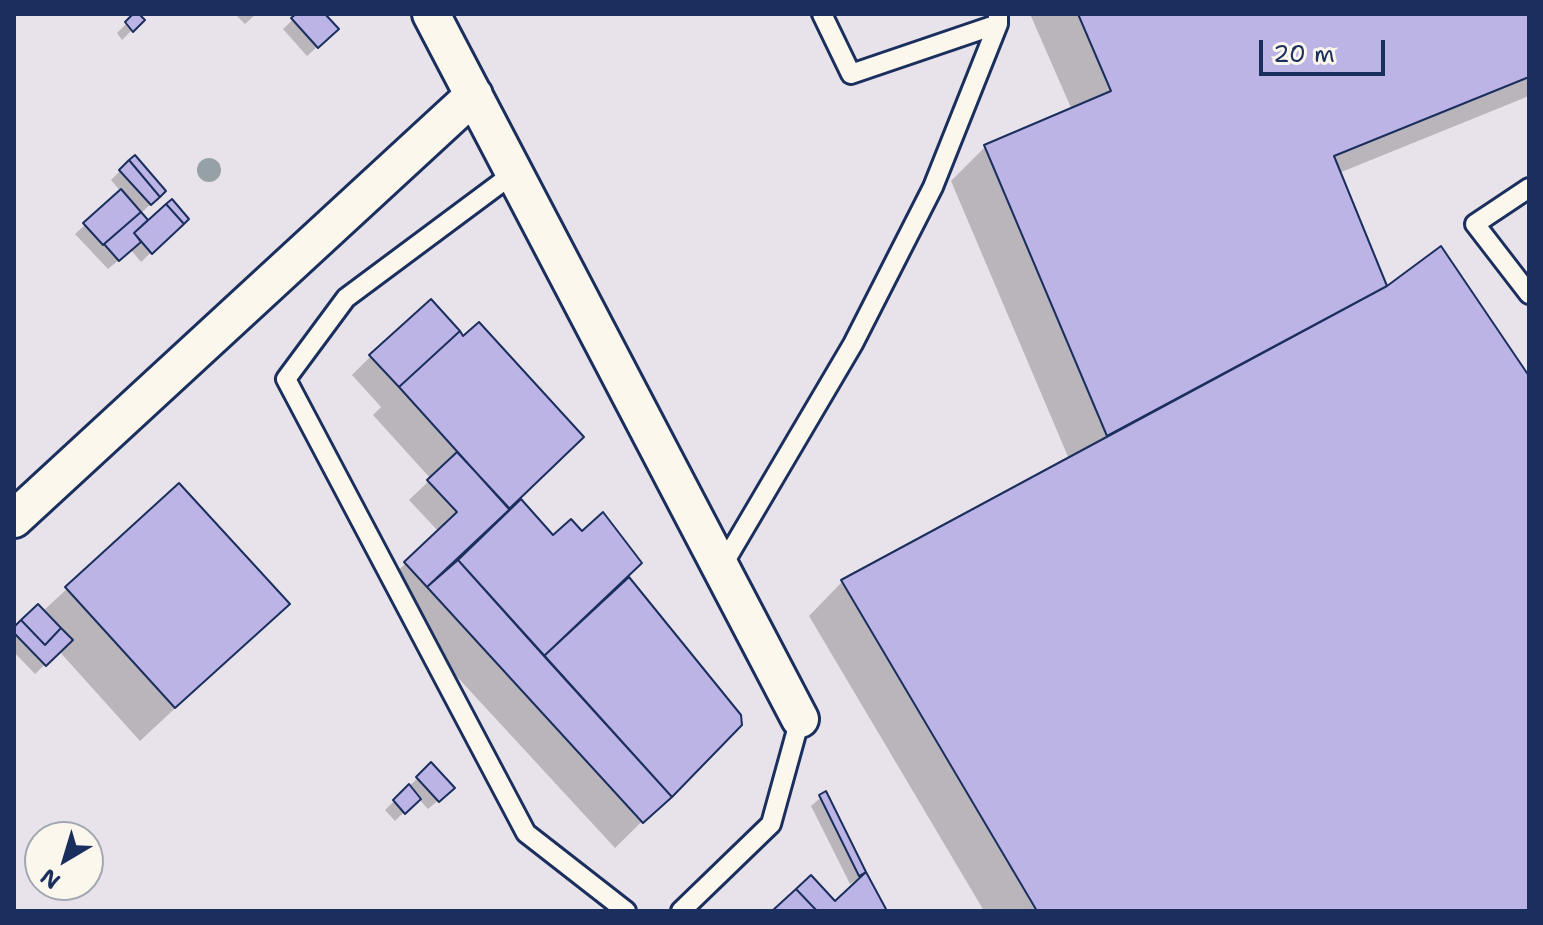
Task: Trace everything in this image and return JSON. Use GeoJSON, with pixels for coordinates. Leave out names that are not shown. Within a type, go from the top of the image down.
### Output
{"type":"FeatureCollection","features":[{"type":"Feature","properties":{"kind":"street"},"geometry":{"type":"LineString","coordinates":[[431,14],[800,719]]}},
{"type":"Feature","properties":{"kind":"street"},"geometry":{"type":"LineString","coordinates":[[14,519],[474,95]]}},
{"type":"Feature","properties":{"kind":"lane"},"geometry":{"type":"LineString","coordinates":[[822,14],[851,74],[998,19]]}},
{"type":"Feature","properties":{"kind":"lane"},"geometry":{"type":"LineString","coordinates":[[721,568],[853,344],[920,213],[998,19]]}},
{"type":"Feature","properties":{"kind":"lane"},"geometry":{"type":"LineString","coordinates":[[514,173],[346,298],[286,379],[526,833],[626,911]]}},
{"type":"Feature","properties":{"kind":"lane"},"geometry":{"type":"LineString","coordinates":[[1529,188],[1475,224],[1529,294]]}},
{"type":"Feature","properties":{"kind":"lane"},"geometry":{"type":"LineString","coordinates":[[681,911],[771,824],[800,719]]}},
{"type":"Feature","properties":{"kind":"shaded area"},"geometry":{"type":"Polygon","coordinates":[[[14,14],[1529,14],[1529,911],[14,911],[14,14]]]}},
{"type":"Feature","properties":{"kind":"building"},"geometry":{"type":"Polygon","coordinates":[[[133,14],[139,14],[145,20],[133,32],[125,22],[133,14]]]}},
{"type":"Feature","properties":{"kind":"building"},"geometry":{"type":"Polygon","coordinates":[[[296,14],[325,14],[339,29],[318,48],[291,18],[296,14]]]}},
{"type":"Feature","properties":{"kind":"building"},"geometry":{"type":"Polygon","coordinates":[[[1078,14],[1529,14],[1529,77],[1334,156],[1387,286],[1107,436],[984,145],[1111,91],[1078,14]]]}},
{"type":"Feature","properties":{"kind":"building"},"geometry":{"type":"Polygon","coordinates":[[[135,155],[166,191],[160,197],[129,160],[135,155]]]}},
{"type":"Feature","properties":{"kind":"building"},"geometry":{"type":"Polygon","coordinates":[[[129,160],[160,197],[151,205],[119,170],[129,160]]]}},
{"type":"Feature","properties":{"kind":"building"},"geometry":{"type":"Polygon","coordinates":[[[121,189],[141,212],[103,245],[83,223],[121,189]]]}},
{"type":"Feature","properties":{"kind":"building"},"geometry":{"type":"Polygon","coordinates":[[[172,199],[189,219],[184,224],[166,204],[172,199]]]}},
{"type":"Feature","properties":{"kind":"building"},"geometry":{"type":"Polygon","coordinates":[[[166,204],[184,224],[152,254],[134,233],[166,204]]]}},
{"type":"Feature","properties":{"kind":"building"},"geometry":{"type":"Polygon","coordinates":[[[141,212],[148,220],[134,233],[141,242],[119,261],[104,244],[141,212]]]}},
{"type":"Feature","properties":{"kind":"building"},"geometry":{"type":"Polygon","coordinates":[[[1441,246],[1529,376],[1529,911],[1037,911],[841,580],[1387,286],[1441,246]]]}},
{"type":"Feature","properties":{"kind":"building"},"geometry":{"type":"Polygon","coordinates":[[[431,299],[460,331],[399,387],[369,355],[431,299]]]}},
{"type":"Feature","properties":{"kind":"building"},"geometry":{"type":"Polygon","coordinates":[[[479,322],[584,437],[509,509],[399,387],[460,331],[463,336],[479,322]]]}},
{"type":"Feature","properties":{"kind":"building"},"geometry":{"type":"Polygon","coordinates":[[[457,452],[510,509],[427,587],[404,562],[457,512],[427,480],[457,452]]]}},
{"type":"Feature","properties":{"kind":"building"},"geometry":{"type":"Polygon","coordinates":[[[179,483],[290,604],[175,708],[65,587],[179,483]]]}},
{"type":"Feature","properties":{"kind":"building"},"geometry":{"type":"Polygon","coordinates":[[[521,499],[553,535],[571,519],[582,531],[603,512],[642,563],[544,656],[458,560],[521,499]]]}},
{"type":"Feature","properties":{"kind":"building"},"geometry":{"type":"Polygon","coordinates":[[[458,560],[672,797],[643,823],[427,587],[458,560]]]}},
{"type":"Feature","properties":{"kind":"building"},"geometry":{"type":"Polygon","coordinates":[[[629,577],[741,715],[742,725],[672,797],[544,656],[629,577]]]}},
{"type":"Feature","properties":{"kind":"building"},"geometry":{"type":"Polygon","coordinates":[[[38,604],[61,628],[45,645],[21,620],[38,604]]]}},
{"type":"Feature","properties":{"kind":"building"},"geometry":{"type":"Polygon","coordinates":[[[21,620],[45,645],[61,628],[73,640],[46,666],[14,633],[14,627],[21,620]]]}},
{"type":"Feature","properties":{"kind":"building"},"geometry":{"type":"Polygon","coordinates":[[[431,762],[455,788],[439,802],[416,777],[431,762]]]}},
{"type":"Feature","properties":{"kind":"building"},"geometry":{"type":"Polygon","coordinates":[[[409,784],[421,799],[405,814],[393,800],[409,784]]]}},
{"type":"Feature","properties":{"kind":"building"},"geometry":{"type":"Polygon","coordinates":[[[826,791],[866,872],[859,876],[819,795],[826,791]]]}},
{"type":"Feature","properties":{"kind":"building"},"geometry":{"type":"Polygon","coordinates":[[[866,872],[887,911],[817,911],[796,889],[811,875],[835,901],[866,872]]]}},
{"type":"Feature","properties":{"kind":"building"},"geometry":{"type":"Polygon","coordinates":[[[796,889],[817,911],[772,911],[796,889]]]}}]}
